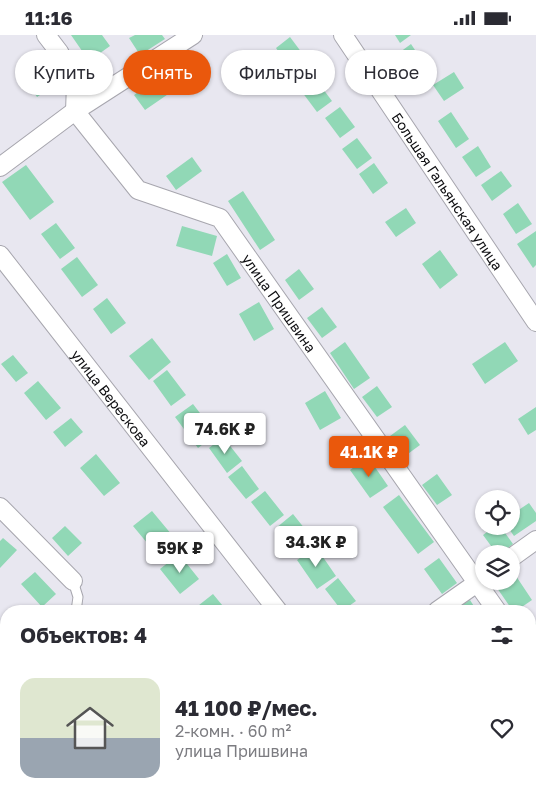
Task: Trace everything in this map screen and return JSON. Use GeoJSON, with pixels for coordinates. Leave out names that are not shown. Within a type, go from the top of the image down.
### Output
{"type":"FeatureCollection","features":[{"type":"Feature","properties":{"kind":"street"},"geometry":{"type":"LineString","coordinates":[[46,35],[59,52],[76,84],[75,111]]}},
{"type":"Feature","properties":{"kind":"street"},"geometry":{"type":"LineString","coordinates":[[0,167],[75,111],[193,35]]}},
{"type":"Feature","properties":{"kind":"street","name":"Большая Гальянская улица"},"geometry":{"type":"LineString","coordinates":[[343,35],[536,322]]}},
{"type":"Feature","properties":{"kind":"street","name":"улица Пришвина"},"geometry":{"type":"LineString","coordinates":[[75,111],[138,190],[220,218],[475,574]]}},
{"type":"Feature","properties":{"kind":"street","name":"улица Верескова"},"geometry":{"type":"LineString","coordinates":[[0,255],[273,605]]}},
{"type":"Feature","properties":{"kind":"street"},"geometry":{"type":"LineString","coordinates":[[0,507],[73,581]]}},
{"type":"Feature","properties":{"kind":"street"},"geometry":{"type":"LineString","coordinates":[[520,552],[536,540]]}},
{"type":"Feature","properties":{"kind":"street"},"geometry":{"type":"LineString","coordinates":[[446,605],[475,584]]}},
{"type":"Feature","properties":{"kind":"street","name":"улица Пришвина"},"geometry":{"type":"LineString","coordinates":[[485,590],[493,605]]}},
{"type":"Feature","properties":{"kind":"lane"},"geometry":{"type":"LineString","coordinates":[[73,581],[78,597],[77,605]]}},
{"type":"Feature","properties":{"kind":"building"},"geometry":{"type":"Polygon","coordinates":[[[71,35],[102,35],[110,46],[104,50],[81,50],[71,35]]]}},
{"type":"Feature","properties":{"kind":"building"},"geometry":{"type":"Polygon","coordinates":[[[135,35],[162,35],[165,39],[148,50],[137,50],[129,38],[135,35]]]}},
{"type":"Feature","properties":{"kind":"building"},"geometry":{"type":"Polygon","coordinates":[[[395,35],[411,35],[400,43],[395,35]]]}},
{"type":"Feature","properties":{"kind":"building"},"geometry":{"type":"Polygon","coordinates":[[[290,37],[300,50],[277,50],[276,48],[290,37]]]}},
{"type":"Feature","properties":{"kind":"building"},"geometry":{"type":"Polygon","coordinates":[[[411,44],[415,50],[403,50],[411,44]]]}},
{"type":"Feature","properties":{"kind":"building"},"geometry":{"type":"Polygon","coordinates":[[[454,72],[464,88],[444,101],[437,91],[437,83],[454,72]]]}},
{"type":"Feature","properties":{"kind":"building"},"geometry":{"type":"Polygon","coordinates":[[[134,95],[167,95],[145,110],[134,95]]]}},
{"type":"Feature","properties":{"kind":"building"},"geometry":{"type":"Polygon","coordinates":[[[304,95],[328,95],[332,101],[317,112],[304,95]]]}},
{"type":"Feature","properties":{"kind":"building"},"geometry":{"type":"Polygon","coordinates":[[[340,107],[355,127],[340,138],[325,118],[340,107]]]}},
{"type":"Feature","properties":{"kind":"building"},"geometry":{"type":"Polygon","coordinates":[[[451,112],[469,139],[456,148],[438,121],[451,112]]]}},
{"type":"Feature","properties":{"kind":"building"},"geometry":{"type":"Polygon","coordinates":[[[357,138],[372,158],[357,169],[342,149],[357,138]]]}},
{"type":"Feature","properties":{"kind":"building"},"geometry":{"type":"Polygon","coordinates":[[[478,146],[491,167],[476,177],[462,157],[478,146]]]}},
{"type":"Feature","properties":{"kind":"building"},"geometry":{"type":"Polygon","coordinates":[[[192,157],[202,171],[176,190],[166,176],[192,157]]]}},
{"type":"Feature","properties":{"kind":"building"},"geometry":{"type":"Polygon","coordinates":[[[374,163],[388,183],[373,194],[359,174],[374,163]]]}},
{"type":"Feature","properties":{"kind":"building"},"geometry":{"type":"Polygon","coordinates":[[[26,165],[54,202],[30,220],[2,182],[26,165]]]}},
{"type":"Feature","properties":{"kind":"building"},"geometry":{"type":"Polygon","coordinates":[[[501,171],[512,186],[492,201],[481,185],[501,171]]]}},
{"type":"Feature","properties":{"kind":"building"},"geometry":{"type":"Polygon","coordinates":[[[243,191],[275,240],[260,250],[228,201],[243,191]]]}},
{"type":"Feature","properties":{"kind":"building"},"geometry":{"type":"Polygon","coordinates":[[[518,203],[532,224],[516,234],[503,214],[518,203]]]}},
{"type":"Feature","properties":{"kind":"building"},"geometry":{"type":"Polygon","coordinates":[[[406,208],[416,223],[396,237],[385,222],[406,208]]]}},
{"type":"Feature","properties":{"kind":"building"},"geometry":{"type":"Polygon","coordinates":[[[56,223],[75,248],[60,259],[41,234],[56,223]]]}},
{"type":"Feature","properties":{"kind":"building"},"geometry":{"type":"Polygon","coordinates":[[[182,226],[217,236],[212,256],[176,246],[182,226]]]}},
{"type":"Feature","properties":{"kind":"building"},"geometry":{"type":"Polygon","coordinates":[[[536,231],[536,265],[533,268],[517,244],[536,231]]]}},
{"type":"Feature","properties":{"kind":"building"},"geometry":{"type":"Polygon","coordinates":[[[440,250],[458,275],[440,289],[422,264],[440,250]]]}},
{"type":"Feature","properties":{"kind":"building"},"geometry":{"type":"Polygon","coordinates":[[[227,254],[241,278],[227,286],[213,263],[227,254]]]}},
{"type":"Feature","properties":{"kind":"building"},"geometry":{"type":"Polygon","coordinates":[[[77,257],[98,285],[82,297],[61,269],[77,257]]]}},
{"type":"Feature","properties":{"kind":"building"},"geometry":{"type":"Polygon","coordinates":[[[299,269],[314,289],[299,300],[285,280],[299,269]]]}},
{"type":"Feature","properties":{"kind":"building"},"geometry":{"type":"Polygon","coordinates":[[[107,298],[126,323],[111,334],[93,309],[107,298]]]}},
{"type":"Feature","properties":{"kind":"building"},"geometry":{"type":"Polygon","coordinates":[[[259,302],[274,329],[254,341],[239,314],[259,302]]]}},
{"type":"Feature","properties":{"kind":"building"},"geometry":{"type":"Polygon","coordinates":[[[322,307],[337,327],[322,338],[307,318],[322,307]]]}},
{"type":"Feature","properties":{"kind":"building"},"geometry":{"type":"Polygon","coordinates":[[[152,338],[171,362],[149,380],[129,356],[152,338]]]}},
{"type":"Feature","properties":{"kind":"building"},"geometry":{"type":"Polygon","coordinates":[[[345,342],[370,378],[354,389],[330,353],[345,342]]]}},
{"type":"Feature","properties":{"kind":"building"},"geometry":{"type":"Polygon","coordinates":[[[505,342],[518,361],[485,384],[472,364],[505,342]]]}},
{"type":"Feature","properties":{"kind":"building"},"geometry":{"type":"Polygon","coordinates":[[[13,355],[28,373],[16,382],[1,364],[13,355]]]}},
{"type":"Feature","properties":{"kind":"building"},"geometry":{"type":"Polygon","coordinates":[[[167,370],[186,395],[171,406],[153,381],[167,370]]]}},
{"type":"Feature","properties":{"kind":"building"},"geometry":{"type":"Polygon","coordinates":[[[38,381],[61,408],[46,420],[24,393],[38,381]]]}},
{"type":"Feature","properties":{"kind":"building"},"geometry":{"type":"Polygon","coordinates":[[[377,386],[392,407],[377,417],[362,397],[377,386]]]}},
{"type":"Feature","properties":{"kind":"building"},"geometry":{"type":"Polygon","coordinates":[[[325,391],[341,418],[320,430],[305,403],[325,391]]]}},
{"type":"Feature","properties":{"kind":"building"},"geometry":{"type":"Polygon","coordinates":[[[193,404],[216,434],[198,448],[175,417],[193,404]]]}},
{"type":"Feature","properties":{"kind":"building"},"geometry":{"type":"Polygon","coordinates":[[[536,407],[536,430],[528,435],[518,419],[536,407]]]}},
{"type":"Feature","properties":{"kind":"building"},"geometry":{"type":"Polygon","coordinates":[[[71,418],[83,432],[65,447],[53,432],[71,418]]]}},
{"type":"Feature","properties":{"kind":"building"},"geometry":{"type":"Polygon","coordinates":[[[405,425],[420,445],[405,456],[390,436],[405,425]]]}},
{"type":"Feature","properties":{"kind":"building"},"geometry":{"type":"Polygon","coordinates":[[[223,437],[242,461],[227,473],[209,448],[223,437]]]}},
{"type":"Feature","properties":{"kind":"building"},"geometry":{"type":"Polygon","coordinates":[[[96,454],[120,483],[104,496],[80,468],[96,454]]]}},
{"type":"Feature","properties":{"kind":"building"},"geometry":{"type":"Polygon","coordinates":[[[368,457],[388,486],[370,498],[350,470],[368,457]]]}},
{"type":"Feature","properties":{"kind":"building"},"geometry":{"type":"Polygon","coordinates":[[[242,466],[259,489],[246,499],[228,477],[242,466]]]}},
{"type":"Feature","properties":{"kind":"building"},"geometry":{"type":"Polygon","coordinates":[[[437,474],[452,495],[437,505],[422,485],[437,474]]]}},
{"type":"Feature","properties":{"kind":"building"},"geometry":{"type":"Polygon","coordinates":[[[265,491],[284,515],[270,526],[251,502],[265,491]]]}},
{"type":"Feature","properties":{"kind":"building"},"geometry":{"type":"Polygon","coordinates":[[[399,495],[434,542],[418,554],[383,507],[399,495]]]}},
{"type":"Feature","properties":{"kind":"building"},"geometry":{"type":"Polygon","coordinates":[[[529,503],[536,513],[536,521],[520,532],[520,509],[529,503]]]}},
{"type":"Feature","properties":{"kind":"building"},"geometry":{"type":"Polygon","coordinates":[[[152,511],[172,535],[153,550],[133,526],[152,511]]]}},
{"type":"Feature","properties":{"kind":"building"},"geometry":{"type":"Polygon","coordinates":[[[293,514],[317,544],[299,557],[276,528],[293,514]]]}},
{"type":"Feature","properties":{"kind":"building"},"geometry":{"type":"Polygon","coordinates":[[[65,526],[82,543],[68,556],[52,538],[65,526]]]}},
{"type":"Feature","properties":{"kind":"building"},"geometry":{"type":"Polygon","coordinates":[[[483,535],[506,535],[513,544],[512,545],[490,545],[483,535]]]}},
{"type":"Feature","properties":{"kind":"building"},"geometry":{"type":"Polygon","coordinates":[[[3,538],[17,550],[0,568],[0,541],[3,538]]]}},
{"type":"Feature","properties":{"kind":"building"},"geometry":{"type":"Polygon","coordinates":[[[316,547],[336,576],[317,589],[297,560],[316,547]]]}},
{"type":"Feature","properties":{"kind":"building"},"geometry":{"type":"Polygon","coordinates":[[[179,554],[199,579],[180,594],[160,569],[179,554]]]}},
{"type":"Feature","properties":{"kind":"building"},"geometry":{"type":"Polygon","coordinates":[[[439,558],[457,583],[442,594],[424,569],[439,558]]]}},
{"type":"Feature","properties":{"kind":"building"},"geometry":{"type":"Polygon","coordinates":[[[35,572],[56,594],[44,605],[40,605],[21,584],[35,572]]]}},
{"type":"Feature","properties":{"kind":"building"},"geometry":{"type":"Polygon","coordinates":[[[338,578],[356,601],[350,605],[337,605],[325,589],[338,578]]]}},
{"type":"Feature","properties":{"kind":"building"},"geometry":{"type":"Polygon","coordinates":[[[520,582],[532,600],[525,605],[509,605],[498,590],[520,590],[520,582]]]}},
{"type":"Feature","properties":{"kind":"building"},"geometry":{"type":"Polygon","coordinates":[[[213,594],[222,605],[199,605],[213,594]]]}},
{"type":"Feature","properties":{"kind":"building"},"geometry":{"type":"Polygon","coordinates":[[[470,600],[473,605],[462,605],[470,600]]]}}]}
